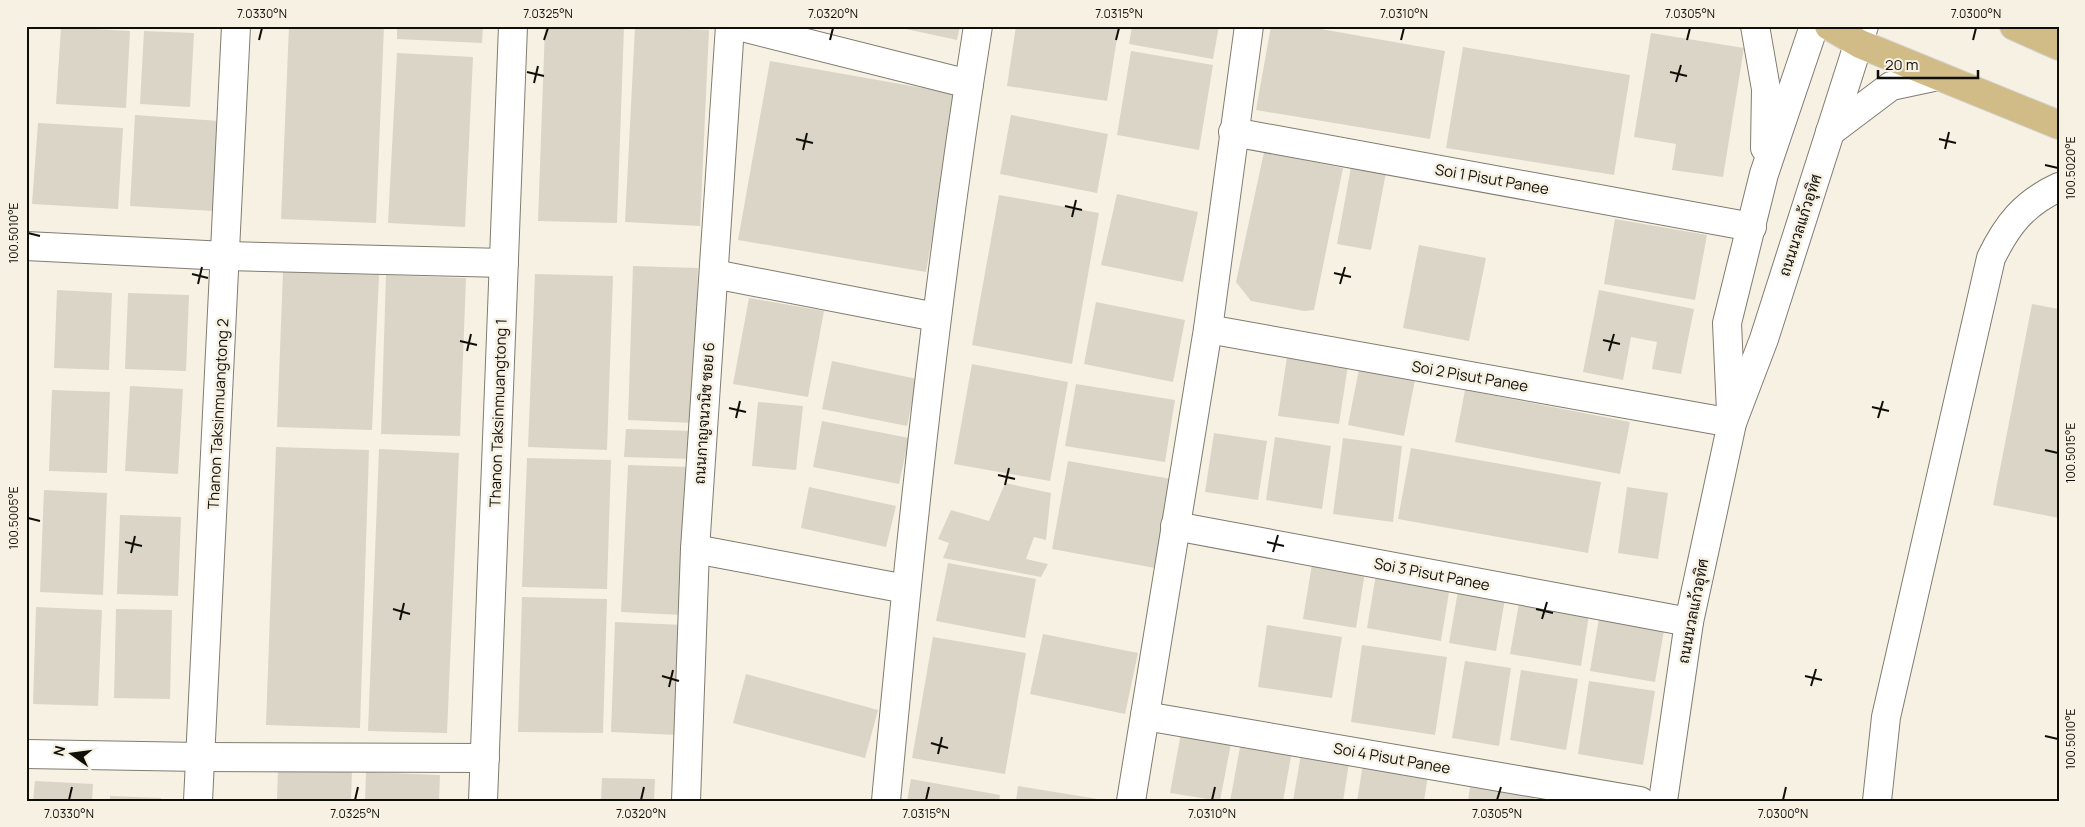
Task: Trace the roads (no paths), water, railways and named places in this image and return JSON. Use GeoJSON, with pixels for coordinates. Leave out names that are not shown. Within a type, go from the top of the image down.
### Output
{"type":"FeatureCollection","features":[{"type":"Feature","properties":{"kind":"main road"},"geometry":{"type":"LineString","coordinates":[[1829,26],[1862,35],[1938,76],[2059,125]]}},
{"type":"Feature","properties":{"kind":"main road"},"geometry":{"type":"LineString","coordinates":[[2014,26],[2059,46]]}},
{"type":"Feature","properties":{"kind":"street","name":"Thanon Taksinmuangtong 2"},"geometry":{"type":"LineString","coordinates":[[198,801],[236,26]]}},
{"type":"Feature","properties":{"kind":"street","name":"Thanon Taksinmuangtong 1"},"geometry":{"type":"LineString","coordinates":[[483,801],[513,26]]}},
{"type":"Feature","properties":{"kind":"street","name":"ถนนกาญจนวนิช ซอย 6"},"geometry":{"type":"LineString","coordinates":[[686,801],[695,548],[730,26]]}},
{"type":"Feature","properties":{"kind":"street"},"geometry":{"type":"LineString","coordinates":[[738,26],[969,84]]}},
{"type":"Feature","properties":{"kind":"street"},"geometry":{"type":"LineString","coordinates":[[886,801],[906,589],[936,317],[978,26]]}},
{"type":"Feature","properties":{"kind":"street"},"geometry":{"type":"LineString","coordinates":[[1131,801],[1208,329],[1233,132],[1249,26]]}},
{"type":"Feature","properties":{"kind":"street"},"geometry":{"type":"LineString","coordinates":[[1755,26],[1766,89],[1764,174]]}},
{"type":"Feature","properties":{"kind":"street","name":"ถนนนวลแก้วอุทิศ"},"geometry":{"type":"LineString","coordinates":[[1732,423],[1727,323],[1764,174],[1814,26]]}},
{"type":"Feature","properties":{"kind":"street","name":"ถนนนวลแก้วอุทิศ"},"geometry":{"type":"LineString","coordinates":[[1663,801],[1689,622],[1732,423],[1764,339],[1862,35]]}},
{"type":"Feature","properties":{"kind":"street"},"geometry":{"type":"LineString","coordinates":[[1830,132],[1891,86],[1938,76]]}},
{"type":"Feature","properties":{"kind":"street","name":"Soi 1 Pisut Panee"},"geometry":{"type":"LineString","coordinates":[[1233,132],[1752,227]]}},
{"type":"Feature","properties":{"kind":"street"},"geometry":{"type":"LineString","coordinates":[[1877,801],[1886,717],[1991,258],[2004,232],[2026,206],[2059,187]]}},
{"type":"Feature","properties":{"kind":"street"},"geometry":{"type":"LineString","coordinates":[[26,246],[226,256],[504,264]]}},
{"type":"Feature","properties":{"kind":"street"},"geometry":{"type":"LineString","coordinates":[[714,274],[936,317]]}},
{"type":"Feature","properties":{"kind":"street","name":"Soi 2 Pisut Panee"},"geometry":{"type":"LineString","coordinates":[[1208,329],[1732,423]]}},
{"type":"Feature","properties":{"kind":"street","name":"Soi 3 Pisut Panee"},"geometry":{"type":"LineString","coordinates":[[1176,526],[1689,622]]}},
{"type":"Feature","properties":{"kind":"street"},"geometry":{"type":"LineString","coordinates":[[695,548],[906,589]]}},
{"type":"Feature","properties":{"kind":"street","name":"Soi 4 Pisut Panee"},"geometry":{"type":"LineString","coordinates":[[1145,716],[1640,801]]}},
{"type":"Feature","properties":{"kind":"street"},"geometry":{"type":"LineString","coordinates":[[26,754],[200,758],[485,758]]}}]}
